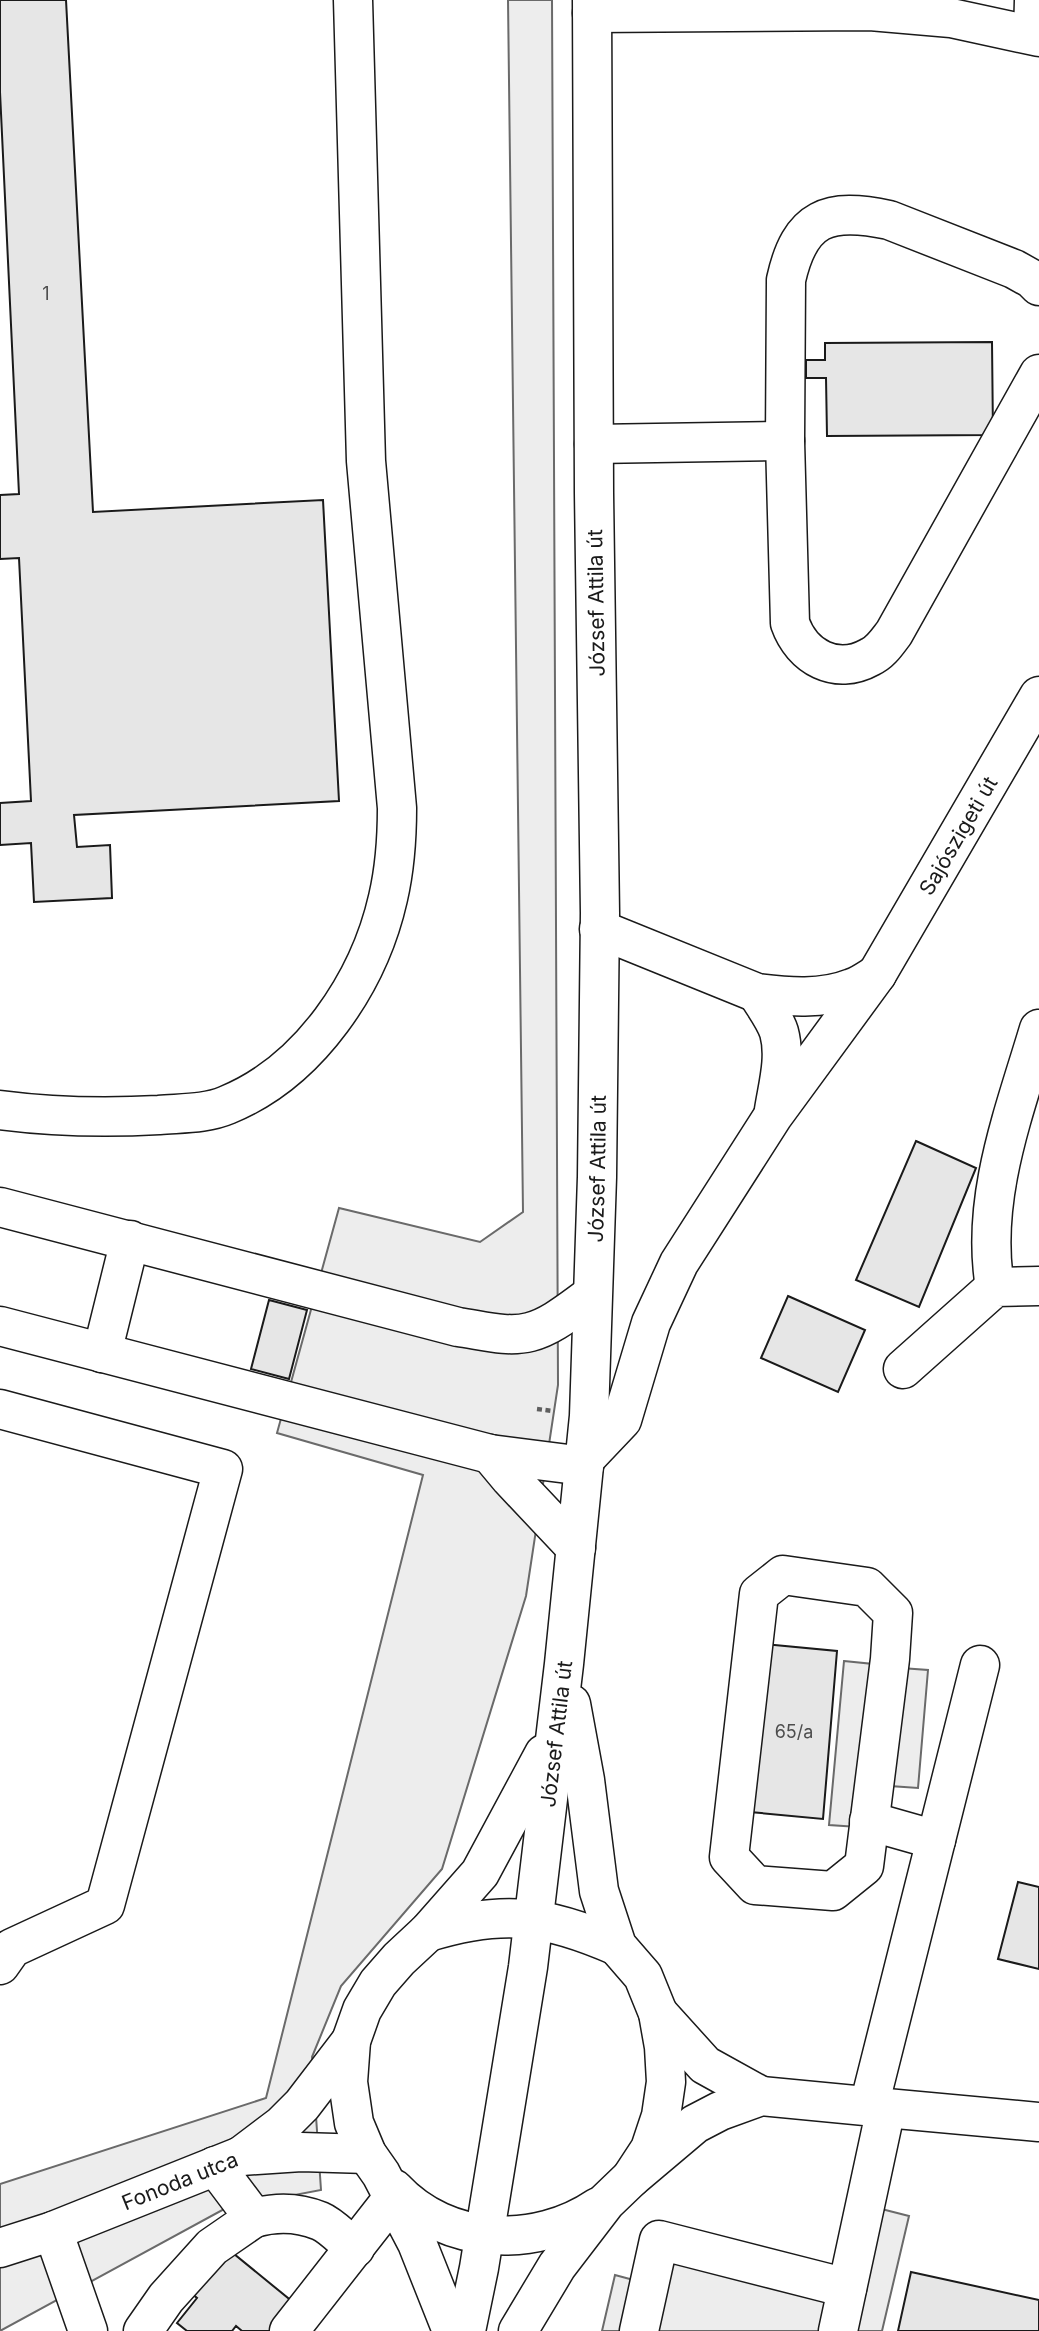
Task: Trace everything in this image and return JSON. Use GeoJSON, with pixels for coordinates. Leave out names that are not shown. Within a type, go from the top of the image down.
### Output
{"type":"FeatureCollection","features":[{"type":"Feature","properties":{"kind":"main road"},"geometry":{"type":"LineString","coordinates":[[0,1110],[47,1116],[99,1118],[200,1112],[226,1105],[253,1092],[305,1051],[338,1010],[379,931],[393,872],[397,808],[366,461],[353,0]]}},
{"type":"Feature","properties":{"kind":"main road"},"geometry":{"type":"LineString","coordinates":[[592,6],[870,11],[1035,24]]}},
{"type":"Feature","properties":{"kind":"main road","name":"József Attila út"},"geometry":{"type":"LineString","coordinates":[[466,2331],[485,2235],[528,1967],[564,1664],[590,1402],[597,1177],[599,929],[592,6]]}},
{"type":"Feature","properties":{"kind":"main road"},"geometry":{"type":"LineString","coordinates":[[1039,286],[1014,269],[889,220],[848,214],[830,216],[811,226],[798,242],[790,259],[786,280],[785,441],[790,623],[794,636],[813,656],[826,662],[857,663],[881,649],[894,633],[1039,374]]}},
{"type":"Feature","properties":{"kind":"main road"},"geometry":{"type":"LineString","coordinates":[[594,444],[785,441]]}},
{"type":"Feature","properties":{"kind":"main road","name":"Sajószigeti út"},"geometry":{"type":"LineString","coordinates":[[584,1463],[622,1420],[642,1348],[661,1298],[679,1263],[773,1116],[877,974],[1039,696]]}},
{"type":"Feature","properties":{"kind":"main road"},"geometry":{"type":"LineString","coordinates":[[599,929],[757,993],[784,997],[836,993],[854,988],[877,974]]}},
{"type":"Feature","properties":{"kind":"main road"},"geometry":{"type":"LineString","coordinates":[[757,993],[778,1030],[782,1046],[773,1116]]}},
{"type":"Feature","properties":{"kind":"main road"},"geometry":{"type":"LineString","coordinates":[[995,1287],[991,1263],[994,1200],[1003,1151],[1039,1029]]}},
{"type":"Feature","properties":{"kind":"main road"},"geometry":{"type":"LineString","coordinates":[[0,1207],[458,1327],[511,1335],[531,1332],[552,1322],[592,1295]]}},
{"type":"Feature","properties":{"kind":"main road"},"geometry":{"type":"LineString","coordinates":[[102,1353],[130,1240]]}},
{"type":"Feature","properties":{"kind":"main road"},"geometry":{"type":"LineString","coordinates":[[903,1369],[995,1287],[1039,1286]]}},
{"type":"Feature","properties":{"kind":"main road"},"geometry":{"type":"LineString","coordinates":[[0,1326],[490,1454],[584,1463]]}},
{"type":"Feature","properties":{"kind":"main road"},"geometry":{"type":"LineString","coordinates":[[0,1409],[223,1469],[105,1905],[12,1948],[0,1965]]}},
{"type":"Feature","properties":{"kind":"main road"},"geometry":{"type":"LineString","coordinates":[[490,1454],[576,1548]]}},
{"type":"Feature","properties":{"kind":"main road"},"geometry":{"type":"LineString","coordinates":[[783,1575],[867,1587],[892,1613],[890,1658],[869,1821],[864,1866],[833,1891],[755,1885],[729,1857],[759,1594],[783,1575]]}},
{"type":"Feature","properties":{"kind":"main road"},"geometry":{"type":"LineString","coordinates":[[518,2331],[557,2266],[650,2149],[662,2116],[666,2082],[664,2047],[657,2013],[643,1976],[617,1946],[599,1891],[564,1664]]}},
{"type":"Feature","properties":{"kind":"main road"},"geometry":{"type":"LineString","coordinates":[[838,2331],[877,2107],[936,1840],[979,1665]]}},
{"type":"Feature","properties":{"kind":"main road"},"geometry":{"type":"LineString","coordinates":[[452,2331],[417,2243],[354,2123],[348,2082],[351,2041],[362,2010],[378,1983],[480,1873],[556,1730]]}},
{"type":"Feature","properties":{"kind":"main road"},"geometry":{"type":"LineString","coordinates":[[869,1821],[936,1840]]}},
{"type":"Feature","properties":{"kind":"main road"},"geometry":{"type":"LineString","coordinates":[[428,1932],[461,1922],[493,1917],[533,1918],[590,1934],[617,1946]]}},
{"type":"Feature","properties":{"kind":"main road"},"geometry":{"type":"LineString","coordinates":[[657,2013],[705,2065],[761,2096],[1039,2122]]}},
{"type":"Feature","properties":{"kind":"main road"},"geometry":{"type":"LineString","coordinates":[[254,2218],[228,2161],[282,2125],[302,2105],[351,2041]]}},
{"type":"Feature","properties":{"kind":"main road"},"geometry":{"type":"LineString","coordinates":[[380,2175],[416,2208],[460,2230],[485,2235],[536,2234],[585,2216],[695,2124],[720,2111],[761,2096]]}},
{"type":"Feature","properties":{"kind":"main road","name":"Fonoda utca"},"geometry":{"type":"LineString","coordinates":[[0,2248],[53,2231],[228,2161],[301,2151],[380,2175]]}},
{"type":"Feature","properties":{"kind":"main road"},"geometry":{"type":"LineString","coordinates":[[289,2331],[355,2248],[380,2175]]}},
{"type":"Feature","properties":{"kind":"main road"},"geometry":{"type":"LineString","coordinates":[[143,2331],[166,2298],[212,2247],[254,2218],[271,2213],[321,2221],[355,2248]]}},
{"type":"Feature","properties":{"kind":"main road"},"geometry":{"type":"LineString","coordinates":[[53,2231],[88,2331]]}},
{"type":"Feature","properties":{"kind":"main road"},"geometry":{"type":"LineString","coordinates":[[639,2331],[659,2240],[847,2288]]}},
{"type":"Feature","properties":{"kind":"shaded area"},"geometry":{"type":"Polygon","coordinates":[[[508,0],[552,0],[558,1385],[526,1596],[442,1869],[341,1986],[312,2057],[321,2190],[226,2208],[0,2331],[0,2184],[266,2098],[423,1475],[277,1433],[339,1208],[480,1242],[523,1212],[508,0]]]}},
{"type":"Feature","properties":{"kind":"shaded area"},"geometry":{"type":"Polygon","coordinates":[[[844,1661],[873,1664],[858,1827],[829,1825],[844,1661]]]}},
{"type":"Feature","properties":{"kind":"shaded area"},"geometry":{"type":"Polygon","coordinates":[[[901,1668],[928,1670],[918,1788],[890,1786],[901,1668]]]}},
{"type":"Feature","properties":{"kind":"shaded area"},"geometry":{"type":"Polygon","coordinates":[[[858,2203],[909,2216],[882,2331],[602,2331],[615,2275],[641,2282],[654,2231],[840,2277],[858,2203]]]}},
{"type":"Feature","properties":{"kind":"building"},"geometry":{"type":"Polygon","coordinates":[[[0,0],[66,0],[93,512],[323,500],[339,801],[74,815],[77,847],[110,845],[112,898],[34,902],[31,843],[0,845],[0,803],[31,801],[19,558],[0,559],[0,495],[19,494],[0,92],[0,0]]]}},
{"type":"Feature","properties":{"kind":"building"},"geometry":{"type":"Polygon","coordinates":[[[992,342],[993,435],[827,436],[826,378],[806,378],[806,360],[825,360],[825,343],[992,342]]]}},
{"type":"Feature","properties":{"kind":"building"},"geometry":{"type":"Polygon","coordinates":[[[916,1141],[976,1168],[919,1307],[856,1280],[916,1141]]]}},
{"type":"Feature","properties":{"kind":"building"},"geometry":{"type":"Polygon","coordinates":[[[788,1296],[865,1330],[838,1392],[761,1358],[788,1296]]]}},
{"type":"Feature","properties":{"kind":"building"},"geometry":{"type":"Polygon","coordinates":[[[269,1300],[307,1310],[289,1379],[251,1369],[269,1300]]]}},
{"type":"Feature","properties":{"kind":"building"},"geometry":{"type":"Polygon","coordinates":[[[764,1644],[837,1651],[823,1819],[750,1812],[764,1644]]]}},
{"type":"Feature","properties":{"kind":"building"},"geometry":{"type":"Polygon","coordinates":[[[1018,1882],[1039,1887],[1039,1969],[998,1959],[1018,1882]]]}},
{"type":"Feature","properties":{"kind":"building"},"geometry":{"type":"Polygon","coordinates":[[[212,2236],[299,2307],[279,2331],[242,2331],[236,2326],[232,2331],[187,2331],[177,2323],[197,2298],[175,2280],[212,2236]]]}},
{"type":"Feature","properties":{"kind":"building"},"geometry":{"type":"Polygon","coordinates":[[[911,2272],[1039,2300],[1039,2331],[898,2331],[911,2272]]]}}]}
